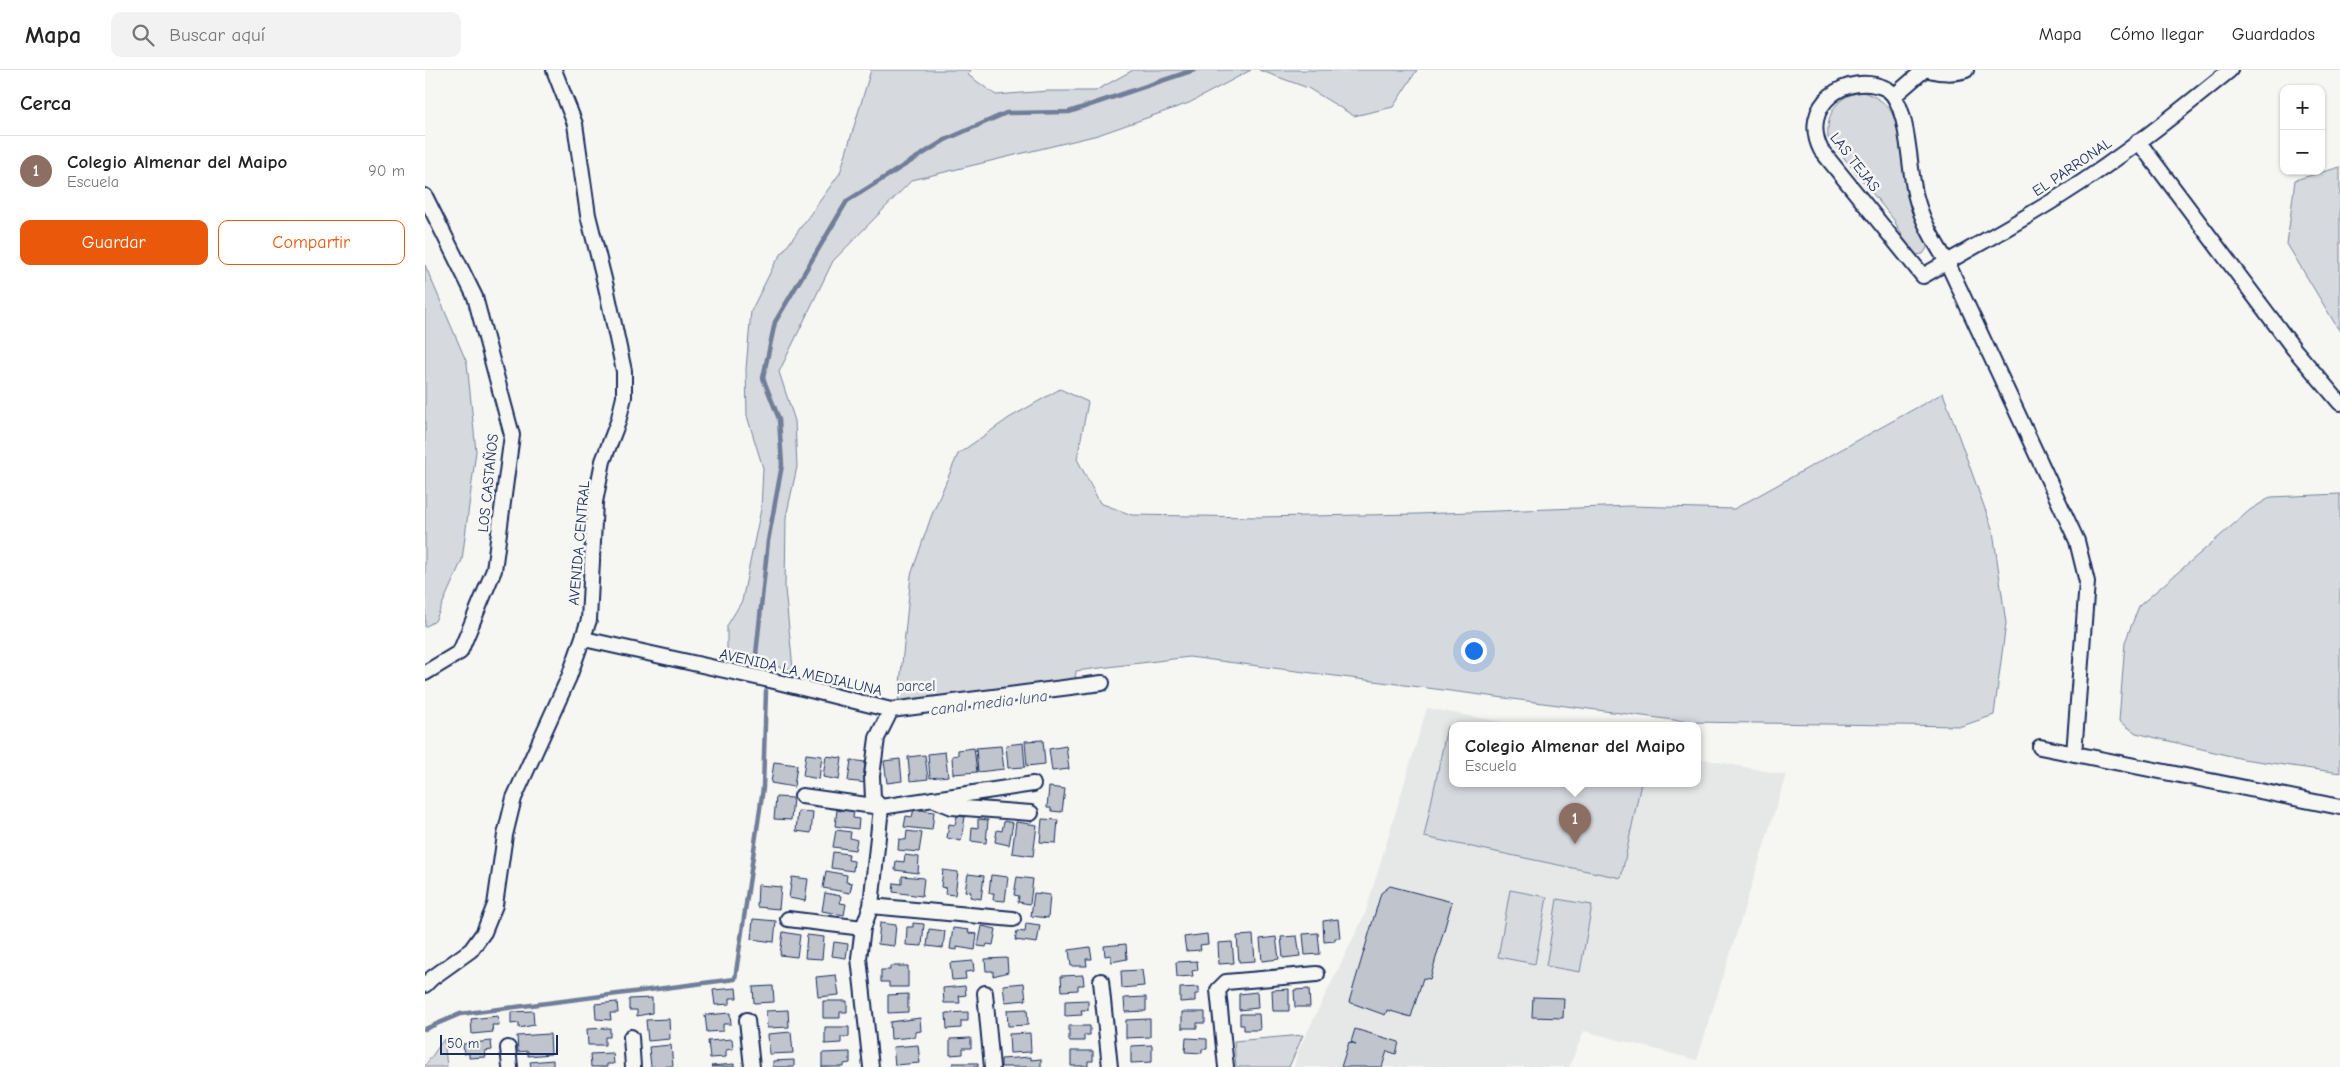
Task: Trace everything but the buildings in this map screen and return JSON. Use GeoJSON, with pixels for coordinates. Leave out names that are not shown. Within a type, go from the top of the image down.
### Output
{"type":"FeatureCollection","features":[{"type":"Feature","properties":{"kind":"street","name":"AVENIDA CENTRAL"},"geometry":{"type":"LineString","coordinates":[[425,985],[471,950],[484,932],[495,905],[505,835],[514,798],[584,639],[589,620],[595,502],[603,461],[618,422],[624,398],[624,372],[588,215],[575,124],[554,70]]}},
{"type":"Feature","properties":{"kind":"street"},"geometry":{"type":"LineString","coordinates":[[1924,70],[1894,96],[1902,116],[1916,199],[1927,228],[1947,262],[2077,541],[2087,582],[2074,754]]}},
{"type":"Feature","properties":{"kind":"street"},"geometry":{"type":"LineString","coordinates":[[1929,70],[1936,72],[1960,72],[1967,70]]}},
{"type":"Feature","properties":{"kind":"street","name":"EL PARRONAL"},"geometry":{"type":"LineString","coordinates":[[1923,276],[2063,195],[2167,121],[2230,70]]}},
{"type":"Feature","properties":{"kind":"street","name":"LAS TEJAS"},"geometry":{"type":"LineString","coordinates":[[1894,96],[1888,90],[1871,82],[1853,81],[1844,83],[1836,87],[1821,101],[1814,120],[1814,130],[1816,140],[1827,158],[1865,202],[1923,276]]}},
{"type":"Feature","properties":{"kind":"street"},"geometry":{"type":"LineString","coordinates":[[2138,142],[2294,349],[2340,404]]}},
{"type":"Feature","properties":{"kind":"street","name":"LOS CASTAÑOS"},"geometry":{"type":"LineString","coordinates":[[425,196],[475,297],[512,435],[493,570],[460,652],[425,673]]}},
{"type":"Feature","properties":{"kind":"street","name":"AVENIDA LA MEDIALUNA"},"geometry":{"type":"LineString","coordinates":[[584,639],[774,681],[891,710],[1102,683]]}},
{"type":"Feature","properties":{"kind":"street"},"geometry":{"type":"LineString","coordinates":[[881,807],[873,799],[872,776],[877,738],[891,710]]}},
{"type":"Feature","properties":{"kind":"street"},"geometry":{"type":"LineString","coordinates":[[2040,747],[2340,806]]}},
{"type":"Feature","properties":{"kind":"street"},"geometry":{"type":"LineString","coordinates":[[802,796],[881,807],[1033,784]]}},
{"type":"Feature","properties":{"kind":"street"},"geometry":{"type":"LineString","coordinates":[[931,799],[952,807],[1031,813]]}},
{"type":"Feature","properties":{"kind":"street"},"geometry":{"type":"LineString","coordinates":[[871,1067],[859,958],[863,928],[871,906],[881,807]]}},
{"type":"Feature","properties":{"kind":"street"},"geometry":{"type":"LineString","coordinates":[[871,906],[1013,919]]}},
{"type":"Feature","properties":{"kind":"street"},"geometry":{"type":"LineString","coordinates":[[788,920],[863,928]]}},
{"type":"Feature","properties":{"kind":"street"},"geometry":{"type":"LineString","coordinates":[[1226,1067],[1218,990],[1226,982],[1317,974]]}},
{"type":"Feature","properties":{"kind":"street"},"geometry":{"type":"LineString","coordinates":[[1101,981],[1110,1067]]}},
{"type":"Feature","properties":{"kind":"street"},"geometry":{"type":"LineString","coordinates":[[985,993],[992,1067]]}},
{"type":"Feature","properties":{"kind":"street"},"geometry":{"type":"LineString","coordinates":[[747,1020],[752,1067]]}},
{"type":"Feature","properties":{"kind":"street"},"geometry":{"type":"LineString","coordinates":[[631,1037],[633,1067]]}},
{"type":"Feature","properties":{"kind":"street"},"geometry":{"type":"LineString","coordinates":[[508,1048],[510,1067]]}},
{"type":"Feature","properties":{"kind":"shaded area"},"geometry":{"type":"Polygon","coordinates":[[[1427,708],[1502,722],[1449,722],[1449,787],[1701,787],[1701,759],[1786,775],[1697,1060],[1584,1031],[1569,1067],[1294,1067],[1298,1051],[1365,914],[1427,708]]]}},
{"type":"Feature","properties":{"kind":"green space"},"geometry":{"type":"Polygon","coordinates":[[[871,70],[971,70],[968,75],[996,95],[1048,91],[1095,91],[1133,70],[1251,70],[1189,103],[1098,135],[912,180],[833,261],[779,372],[795,421],[797,467],[786,517],[785,589],[793,669],[727,660],[727,626],[742,601],[761,509],[763,468],[747,416],[746,369],[751,311],[775,263],[840,173],[871,70]]]}},
{"type":"Feature","properties":{"kind":"green space"},"geometry":{"type":"Polygon","coordinates":[[[1259,70],[1417,70],[1393,107],[1354,116],[1308,88],[1259,70]]]}},
{"type":"Feature","properties":{"kind":"green space"},"geometry":{"type":"Polygon","coordinates":[[[1863,92],[1877,98],[1894,117],[1898,128],[1907,189],[1926,241],[1927,248],[1923,254],[1916,255],[1910,251],[1894,220],[1828,138],[1829,121],[1835,107],[1846,97],[1863,92]]]}},
{"type":"Feature","properties":{"kind":"green space"},"geometry":{"type":"Polygon","coordinates":[[[2340,167],[2340,332],[2287,244],[2295,180],[2312,175],[2325,175],[2325,171],[2340,167]]]}},
{"type":"Feature","properties":{"kind":"green space"},"geometry":{"type":"Polygon","coordinates":[[[425,265],[467,363],[476,451],[462,560],[435,621],[425,627],[425,265]]]}},
{"type":"Feature","properties":{"kind":"green space","name":"parcel"},"geometry":{"type":"Polygon","coordinates":[[[1060,389],[1088,402],[1077,459],[1100,503],[1132,515],[1258,517],[1417,514],[1631,506],[1734,509],[1943,393],[1993,531],[2006,623],[1994,715],[1962,726],[1689,722],[1189,657],[1076,671],[1075,682],[898,703],[911,575],[931,517],[958,454],[1009,418],[1060,389]]]}},
{"type":"Feature","properties":{"kind":"green space"},"geometry":{"type":"Polygon","coordinates":[[[2340,494],[2340,773],[2243,759],[2136,733],[2119,721],[2125,642],[2139,606],[2250,510],[2271,497],[2340,494]]]}},
{"type":"Feature","properties":{"kind":"green space"},"geometry":{"type":"Polygon","coordinates":[[[1447,727],[1449,728],[1449,787],[1640,787],[1621,878],[1424,837],[1447,727]]]}},
{"type":"Feature","properties":{"kind":"green space"},"geometry":{"type":"Polygon","coordinates":[[[1510,890],[1547,897],[1535,964],[1498,957],[1510,890]]]}},
{"type":"Feature","properties":{"kind":"green space"},"geometry":{"type":"Polygon","coordinates":[[[1557,899],[1592,905],[1580,972],[1546,966],[1557,899]]]}},
{"type":"Feature","properties":{"kind":"green space"},"geometry":{"type":"Polygon","coordinates":[[[1303,1035],[1289,1067],[1236,1067],[1234,1041],[1303,1035]]]}},
{"type":"Feature","properties":{"kind":"green space"},"geometry":{"type":"Polygon","coordinates":[[[444,1039],[447,1067],[425,1067],[425,1066],[444,1039]]]}},
{"type":"Feature","properties":{"kind":"waterway"},"geometry":{"type":"LineString","coordinates":[[755,664],[768,541],[782,465],[779,419],[763,378],[775,322],[847,201],[945,140],[1006,113],[1069,112],[1194,70]]}},
{"type":"Feature","properties":{"kind":"waterway"},"geometry":{"type":"LineString","coordinates":[[425,1029],[460,1014],[735,979],[763,788],[766,691]]}},
{"type":"Feature","properties":{"kind":"place","name":"Colegio Almenar del Maipo"},"geometry":{"type":"Point","coordinates":[1575,844]}},
{"type":"Feature","properties":{"kind":"water label","name":"canal media luna"},"geometry":{"type":"Point","coordinates":[989,702]}}]}
